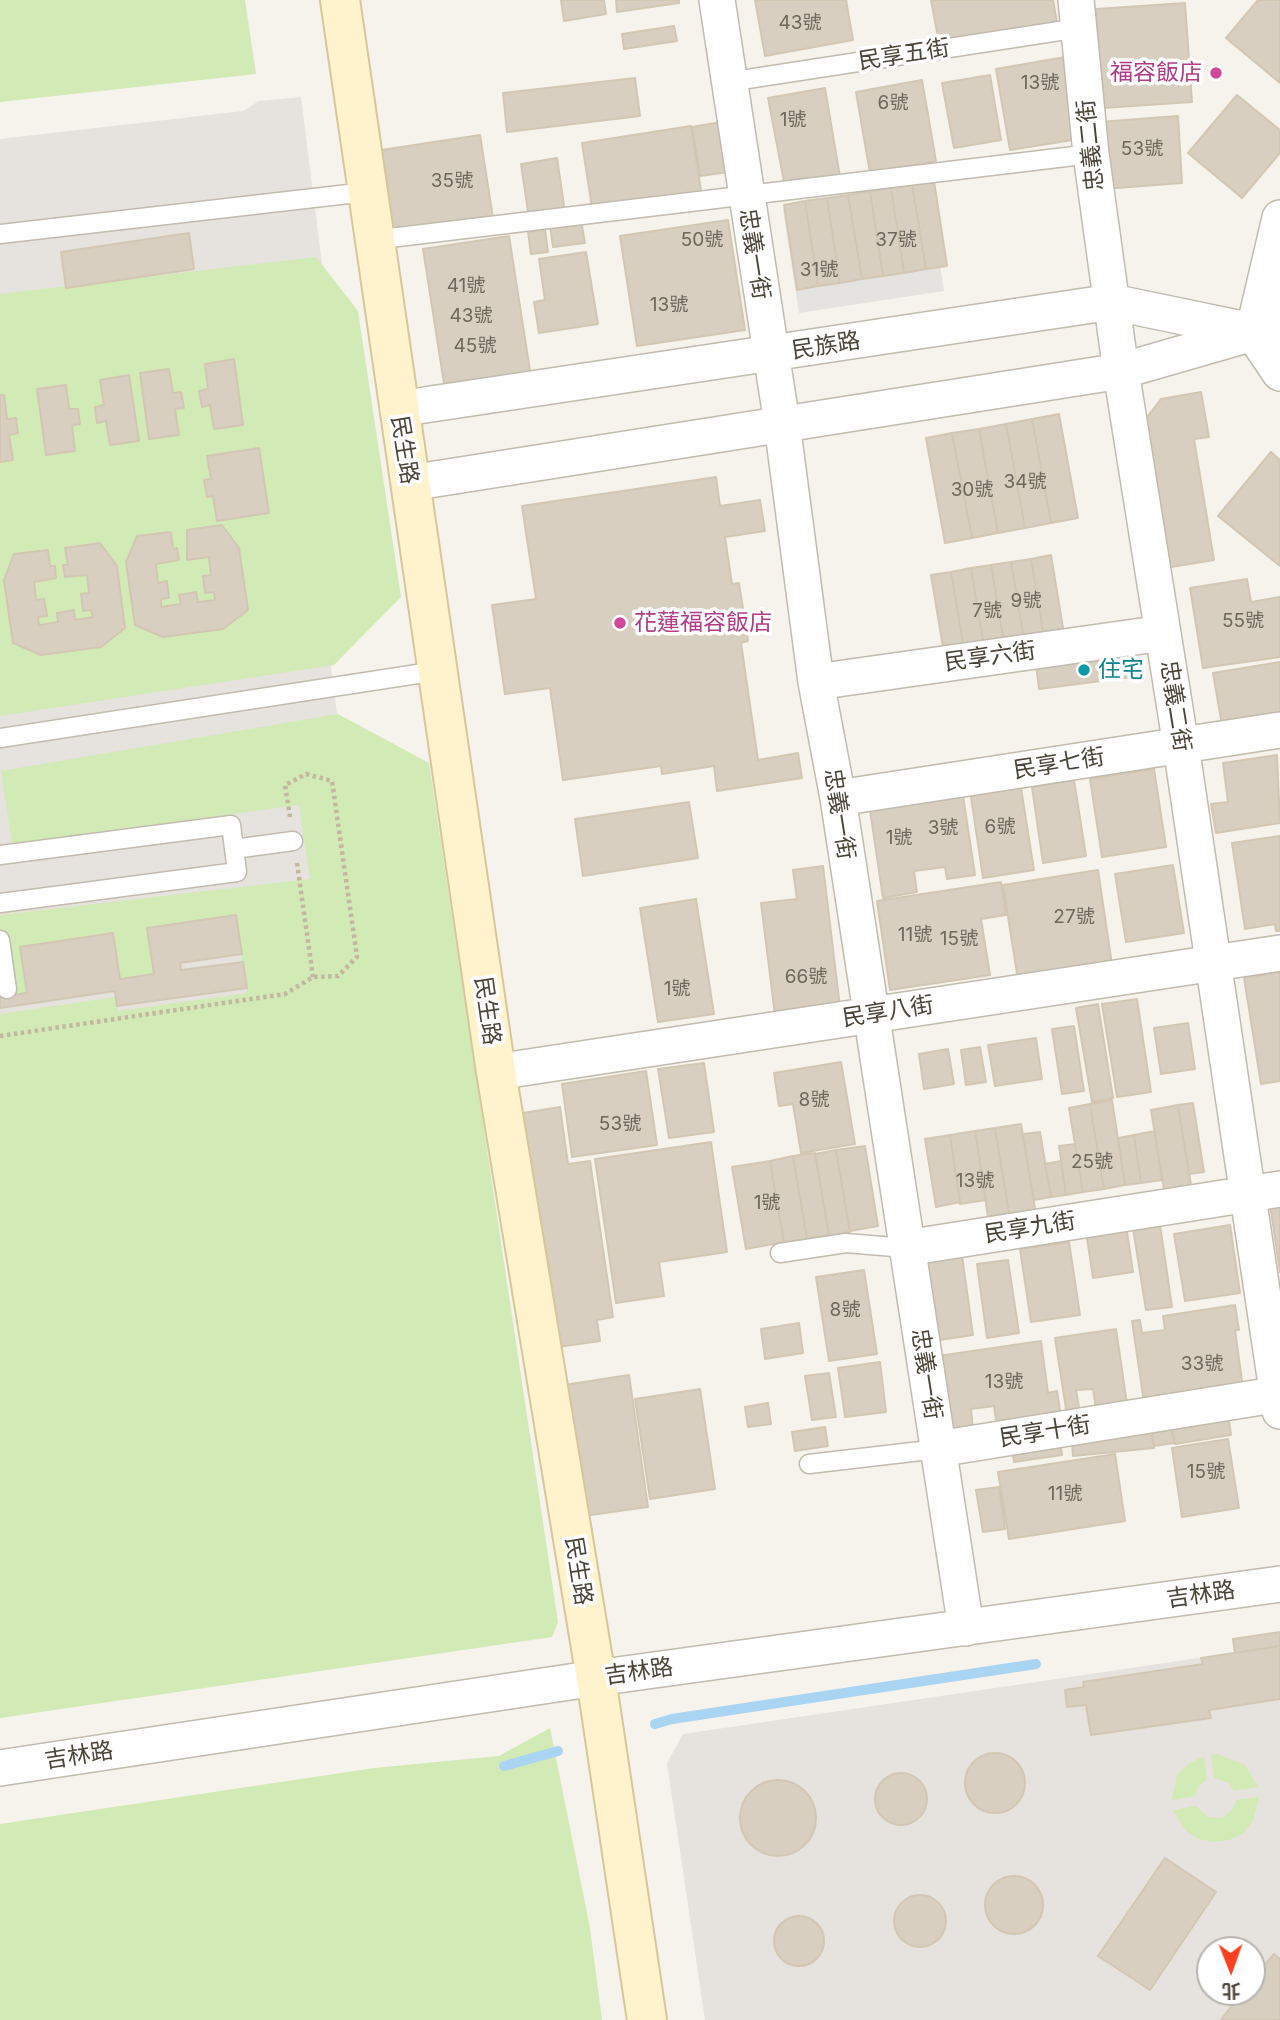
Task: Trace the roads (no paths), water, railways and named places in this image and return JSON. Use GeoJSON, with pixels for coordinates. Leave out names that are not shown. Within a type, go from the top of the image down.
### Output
{"type":"FeatureCollection","features":[{"type":"Feature","properties":{"kind":"main road","name":"民生路"},"geometry":{"type":"LineString","coordinates":[[340,0],[496,1072],[596,1678],[648,2020]]}},
{"type":"Feature","properties":{"kind":"street","name":"忠義一街"},"geometry":{"type":"LineString","coordinates":[[717,0],[745,198],[782,424],[816,682],[838,798],[966,1628]]}},
{"type":"Feature","properties":{"kind":"street","name":"忠義二街"},"geometry":{"type":"LineString","coordinates":[[1077,14],[1091,154],[1121,371],[1214,963],[1264,1192],[1279,1400]]}},
{"type":"Feature","properties":{"kind":"street"},"geometry":{"type":"LineString","coordinates":[[1280,218],[1266,335],[1280,373]]}},
{"type":"Feature","properties":{"kind":"street","name":"民族路"},"geometry":{"type":"LineString","coordinates":[[398,409],[1112,302],[1266,335]]}},
{"type":"Feature","properties":{"kind":"street"},"geometry":{"type":"LineString","coordinates":[[410,483],[1121,371],[1266,335],[1280,310]]}},
{"type":"Feature","properties":{"kind":"street","name":"民享六街"},"geometry":{"type":"LineString","coordinates":[[816,682],[1163,633]]}},
{"type":"Feature","properties":{"kind":"street","name":"民享七街"},"geometry":{"type":"LineString","coordinates":[[838,798],[1280,730]]}},
{"type":"Feature","properties":{"kind":"street","name":"民享八街"},"geometry":{"type":"LineString","coordinates":[[496,1072],[1280,953]]}},
{"type":"Feature","properties":{"kind":"street","name":"民享九街"},"geometry":{"type":"LineString","coordinates":[[906,1248],[1264,1192]]}},
{"type":"Feature","properties":{"kind":"street","name":"民享十街"},"geometry":{"type":"LineString","coordinates":[[938,1449],[1279,1400]]}},
{"type":"Feature","properties":{"kind":"street","name":"吉林路"},"geometry":{"type":"LineString","coordinates":[[0,1768],[596,1678],[1280,1584]]}},
{"type":"Feature","properties":{"kind":"lane","name":"民享五街"},"geometry":{"type":"LineString","coordinates":[[728,82],[1077,14]]}},
{"type":"Feature","properties":{"kind":"lane"},"geometry":{"type":"LineString","coordinates":[[373,240],[745,198],[1091,154]]}},
{"type":"Feature","properties":{"kind":"lane"},"geometry":{"type":"LineString","coordinates":[[0,234],[366,192]]}},
{"type":"Feature","properties":{"kind":"lane"},"geometry":{"type":"LineString","coordinates":[[0,738],[437,671]]}},
{"type":"Feature","properties":{"kind":"lane"},"geometry":{"type":"LineString","coordinates":[[0,855],[231,825],[237,872],[0,903]]}},
{"type":"Feature","properties":{"kind":"lane"},"geometry":{"type":"LineString","coordinates":[[234,849],[293,841]]}},
{"type":"Feature","properties":{"kind":"lane"},"geometry":{"type":"LineString","coordinates":[[0,940],[8,989]]}},
{"type":"Feature","properties":{"kind":"lane","name":"民享九街"},"geometry":{"type":"LineString","coordinates":[[780,1252],[846,1243],[906,1248]]}},
{"type":"Feature","properties":{"kind":"lane","name":"民享十街"},"geometry":{"type":"LineString","coordinates":[[809,1464],[938,1449]]}},
{"type":"Feature","properties":{"kind":"waterway"},"geometry":{"type":"LineString","coordinates":[[655,1724],[672,1719],[1036,1664]]}},
{"type":"Feature","properties":{"kind":"waterway"},"geometry":{"type":"LineString","coordinates":[[504,1766],[558,1751]]}},
{"type":"Feature","properties":{"kind":"place","name":"福容飯店"},"geometry":{"type":"Point","coordinates":[1216,73]}},
{"type":"Feature","properties":{"kind":"place","name":"花蓮福容飯店"},"geometry":{"type":"Point","coordinates":[620,623]}},
{"type":"Feature","properties":{"kind":"place","name":"住宅"},"geometry":{"type":"Point","coordinates":[1084,670]}}]}
